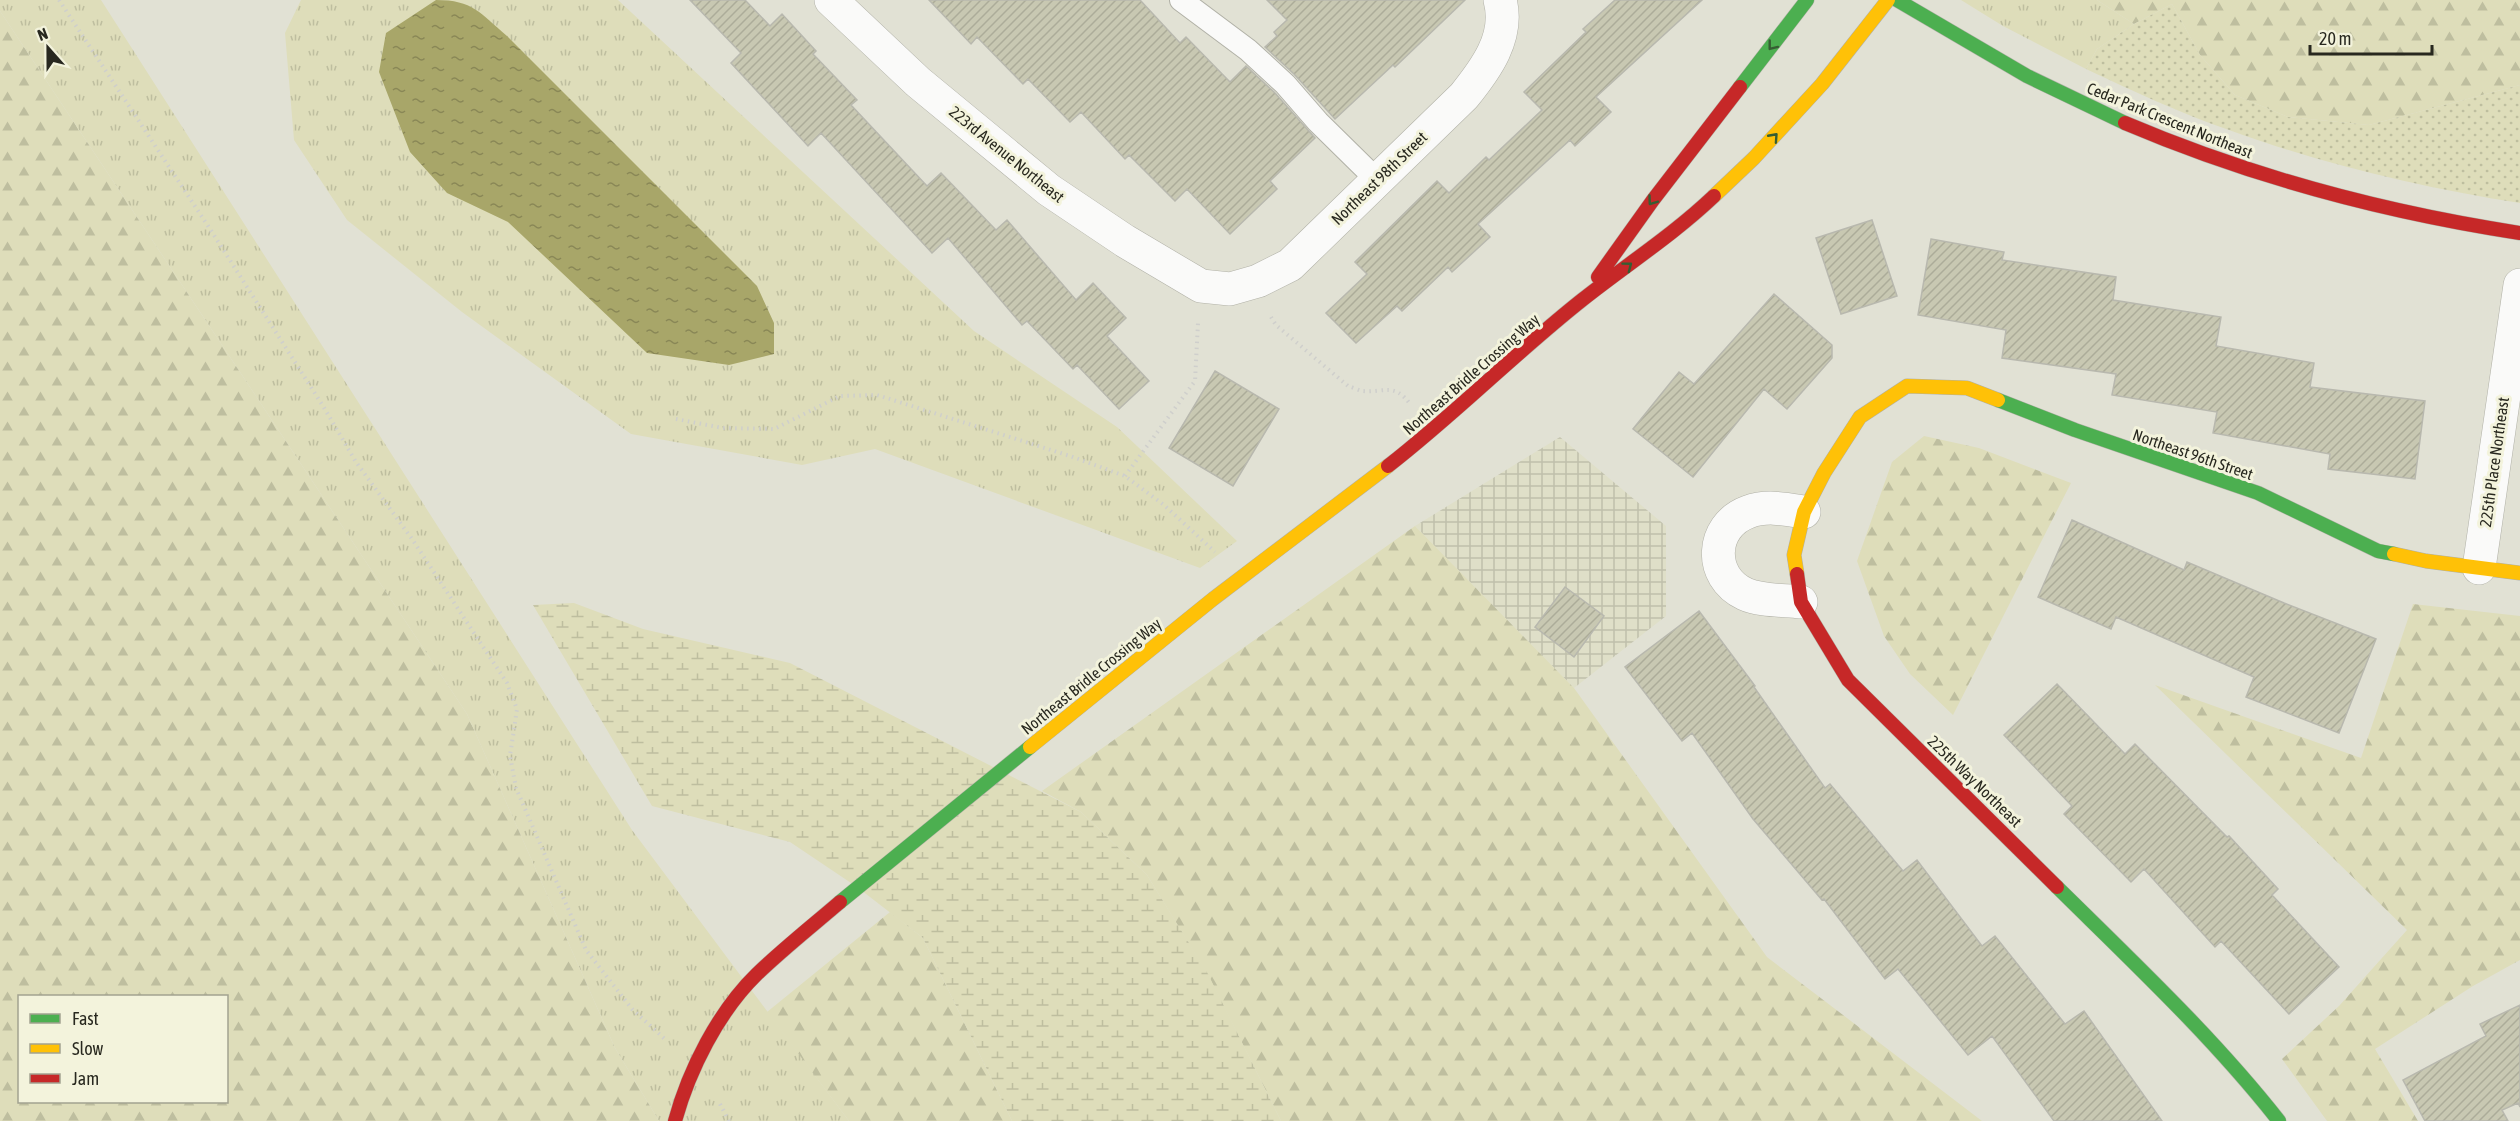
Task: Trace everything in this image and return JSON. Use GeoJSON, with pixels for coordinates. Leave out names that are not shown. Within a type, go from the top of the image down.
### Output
{"type":"FeatureCollection","features":[{"type":"Feature","properties":{"kind":"street","name":"223rd Avenue Northeast"},"geometry":{"type":"LineString","coordinates":[[831,0],[918,82],[1050,190],[1125,241],[1201,286]]}},
{"type":"Feature","properties":{"kind":"street","name":"Northeast Bridle Crossing Way"},"geometry":{"type":"LineString","coordinates":[[1581,301],[1653,200],[1807,0]]}},
{"type":"Feature","properties":{"kind":"street","name":"Northeast Bridle Crossing Way"},"geometry":{"type":"LineString","coordinates":[[675,1121],[684,1087],[714,1028],[755,976],[857,887],[1260,561],[1432,431],[1581,301],[1684,224],[1754,158],[1822,84],[1888,0]]}},
{"type":"Feature","properties":{"kind":"street","name":"Cedar Park Crescent Northeast"},"geometry":{"type":"LineString","coordinates":[[1897,0],[2046,86],[2232,166],[2367,204],[2465,226],[2520,233]]}},
{"type":"Feature","properties":{"kind":"street","name":"Northeast 98th Street"},"geometry":{"type":"LineString","coordinates":[[1201,286],[1230,289],[1248,284],[1290,265],[1464,96],[1485,70],[1500,39],[1501,3]]}},
{"type":"Feature","properties":{"kind":"street","name":"225th Place Northeast"},"geometry":{"type":"LineString","coordinates":[[2479,568],[2520,285]]}},
{"type":"Feature","properties":{"kind":"street","name":"Northeast 96th Street"},"geometry":{"type":"LineString","coordinates":[[1860,417],[1907,386],[1966,388],[2075,430],[2258,493],[2378,551],[2426,561],[2520,573]]}},
{"type":"Feature","properties":{"kind":"street","name":"225th Way Northeast"},"geometry":{"type":"LineString","coordinates":[[1860,417],[1824,472],[1804,512],[1794,555],[1801,602],[1848,680],[2149,978],[2254,1089],[2279,1121]]}},
{"type":"Feature","properties":{"kind":"street"},"geometry":{"type":"LineString","coordinates":[[1801,602],[1747,595],[1731,585],[1719,566],[1718,545],[1734,518],[1750,511],[1772,507],[1804,512]]}},
{"type":"Feature","properties":{"kind":"lane"},"geometry":{"type":"LineString","coordinates":[[1181,0],[1248,50],[1285,84],[1318,122],[1378,181]]}},
{"type":"Feature","properties":{"kind":"path"},"geometry":{"type":"LineString","coordinates":[[59,0],[210,229],[356,462],[412,539],[507,683],[517,709],[510,756],[516,788],[586,950],[632,1009],[694,1067],[723,1108],[729,1121]]}},
{"type":"Feature","properties":{"kind":"path"},"geometry":{"type":"LineString","coordinates":[[1248,284],[1276,325],[1348,386],[1362,391],[1393,390],[1403,394],[1432,431]]}},
{"type":"Feature","properties":{"kind":"path"},"geometry":{"type":"LineString","coordinates":[[1125,476],[1195,381],[1201,286]]}},
{"type":"Feature","properties":{"kind":"path"},"geometry":{"type":"LineString","coordinates":[[676,419],[723,428],[774,429],[840,396],[877,395],[1071,456],[1125,476],[1164,505],[1222,559]]}},
{"type":"Feature","properties":{"kind":"shaded area"},"geometry":{"type":"Polygon","coordinates":[[[1560,437],[1666,526],[1666,616],[1574,688],[1415,526],[1560,437]]]}},
{"type":"Feature","properties":{"kind":"green space"},"geometry":{"type":"Polygon","coordinates":[[[0,0],[101,0],[632,830],[849,1121],[659,1121],[615,1048],[467,714],[0,11],[0,0]]]}},
{"type":"Feature","properties":{"kind":"green space"},"geometry":{"type":"Polygon","coordinates":[[[301,0],[618,0],[974,331],[1117,427],[1237,541],[1200,568],[875,449],[802,465],[631,434],[462,312],[347,220],[294,140],[285,33],[301,0]]]}},
{"type":"Feature","properties":{"kind":"green space"},"geometry":{"type":"Polygon","coordinates":[[[1961,0],[2097,0],[2134,24],[2097,49],[2086,69],[2003,26],[1961,0]]]}},
{"type":"Feature","properties":{"kind":"green space"},"geometry":{"type":"Polygon","coordinates":[[[2097,0],[2520,0],[2520,85],[2369,125],[2288,117],[2235,95],[2200,55],[2172,4],[2134,24],[2097,0]]]}},
{"type":"Feature","properties":{"kind":"green space"},"geometry":{"type":"Polygon","coordinates":[[[2172,4],[2200,55],[2235,95],[2288,117],[2369,125],[2520,85],[2520,203],[2373,174],[2300,154],[2193,116],[2086,69],[2097,49],[2134,24],[2172,4]]]}},
{"type":"Feature","properties":{"kind":"green space"},"geometry":{"type":"Polygon","coordinates":[[[0,11],[467,714],[615,1048],[659,1121],[0,1121],[0,11]]]}},
{"type":"Feature","properties":{"kind":"green space"},"geometry":{"type":"Polygon","coordinates":[[[1924,436],[1979,448],[2071,483],[1953,715],[1910,674],[1884,636],[1857,561],[1892,462],[1924,436]]]}},
{"type":"Feature","properties":{"kind":"green space"},"geometry":{"type":"Polygon","coordinates":[[[1415,526],[1574,688],[1767,957],[1982,1121],[1281,1121],[1208,975],[1147,875],[1081,812],[1042,791],[1415,526]]]}},
{"type":"Feature","properties":{"kind":"green space"},"geometry":{"type":"Polygon","coordinates":[[[574,603],[643,629],[790,663],[1081,812],[1147,875],[1208,974],[1281,1121],[1012,1121],[923,938],[857,887],[790,842],[652,806],[533,605],[574,603]]]}},
{"type":"Feature","properties":{"kind":"green space"},"geometry":{"type":"Polygon","coordinates":[[[2413,604],[2520,616],[2520,960],[2473,986],[2375,1049],[2418,1121],[2327,1121],[2282,1059],[2339,1006],[2407,930],[2155,685],[2361,758],[2413,604]]]}},
{"type":"Feature","properties":{"kind":"green space"},"geometry":{"type":"Polygon","coordinates":[[[890,912],[923,938],[1012,1121],[849,1121],[767,1012],[890,912]]]}},
{"type":"Feature","properties":{"kind":"water"},"geometry":{"type":"Polygon","coordinates":[[[436,0],[468,5],[507,36],[757,286],[774,323],[774,354],[729,365],[647,353],[508,222],[447,193],[410,152],[379,72],[386,33],[436,0]]]}},
{"type":"Feature","properties":{"kind":"building"},"geometry":{"type":"Polygon","coordinates":[[[690,0],[745,0],[770,26],[782,14],[816,51],[813,54],[857,100],[851,105],[927,186],[941,173],[996,230],[1007,220],[1076,300],[1093,283],[1126,318],[1107,336],[1149,381],[1119,409],[1077,365],[1073,369],[1027,321],[1022,325],[948,238],[932,253],[821,133],[808,146],[731,63],[741,53],[690,0]]]}},
{"type":"Feature","properties":{"kind":"building"},"geometry":{"type":"Polygon","coordinates":[[[929,0],[1140,0],[1180,43],[1186,37],[1230,82],[1246,66],[1275,93],[1315,138],[1270,181],[1277,189],[1230,234],[1187,189],[1175,201],[1129,155],[1125,159],[1081,112],[1070,122],[1028,79],[1023,84],[977,37],[971,44],[929,0]]]}},
{"type":"Feature","properties":{"kind":"building"},"geometry":{"type":"Polygon","coordinates":[[[1267,0],[1465,0],[1395,67],[1393,65],[1335,119],[1294,74],[1265,47],[1277,36],[1274,32],[1287,20],[1267,0]]]}},
{"type":"Feature","properties":{"kind":"building"},"geometry":{"type":"Polygon","coordinates":[[[1615,0],[1702,0],[1596,97],[1611,112],[1575,146],[1570,140],[1478,224],[1490,237],[1452,272],[1448,267],[1402,311],[1397,306],[1356,343],[1326,313],[1367,274],[1355,262],[1437,181],[1449,193],[1486,157],[1489,160],[1542,110],[1524,92],[1586,32],[1583,29],[1615,0]]]}},
{"type":"Feature","properties":{"kind":"building"},"geometry":{"type":"Polygon","coordinates":[[[1872,220],[1897,296],[1841,314],[1816,238],[1872,220]]]}},
{"type":"Feature","properties":{"kind":"building"},"geometry":{"type":"Polygon","coordinates":[[[1931,239],[2004,252],[2002,260],[2116,277],[2113,300],[2221,317],[2216,346],[2314,363],[2310,387],[2425,401],[2415,479],[2328,469],[2330,454],[2213,433],[2217,412],[2112,395],[2116,374],[2002,358],[2006,330],[1918,315],[1931,239]]]}},
{"type":"Feature","properties":{"kind":"building"},"geometry":{"type":"Polygon","coordinates":[[[1774,294],[1832,345],[1832,358],[1787,409],[1764,389],[1693,477],[1633,429],[1679,372],[1694,384],[1774,294]]]}},
{"type":"Feature","properties":{"kind":"building"},"geometry":{"type":"Polygon","coordinates":[[[1215,371],[1279,409],[1233,486],[1169,448],[1215,371]]]}},
{"type":"Feature","properties":{"kind":"building"},"geometry":{"type":"Polygon","coordinates":[[[2072,520],[2184,570],[2187,562],[2376,639],[2339,733],[2246,697],[2254,677],[2116,617],[2111,629],[2038,597],[2072,520]]]}},
{"type":"Feature","properties":{"kind":"building"},"geometry":{"type":"Polygon","coordinates":[[[1565,587],[1604,616],[1574,657],[1535,627],[1565,587]]]}},
{"type":"Feature","properties":{"kind":"building"},"geometry":{"type":"Polygon","coordinates":[[[1699,611],[1755,686],[1825,788],[1830,784],[1903,871],[1917,860],[1982,946],[1995,936],[2065,1024],[2084,1011],[2162,1121],[2054,1121],[1992,1036],[1968,1055],[1898,969],[1885,979],[1824,899],[1822,900],[1753,819],[1692,733],[1682,741],[1625,667],[1699,611]]]}},
{"type":"Feature","properties":{"kind":"building"},"geometry":{"type":"Polygon","coordinates":[[[2057,684],[2125,754],[2135,744],[2227,837],[2229,836],[2278,889],[2272,895],[2339,967],[2289,1014],[2221,941],[2215,947],[2144,869],[2131,882],[2064,814],[2072,806],[2004,735],[2057,684]]]}},
{"type":"Feature","properties":{"kind":"building"},"geometry":{"type":"Polygon","coordinates":[[[2520,1005],[2520,1107],[2518,1103],[2502,1110],[2508,1121],[2425,1121],[2403,1080],[2486,1036],[2480,1024],[2520,1005]]]}},
{"type":"Feature","properties":{"kind":"traffic: fast"},"geometry":{"type":"LineString","coordinates":[[1740,87],[1807,0]]}},
{"type":"Feature","properties":{"kind":"traffic: fast"},"geometry":{"type":"LineString","coordinates":[[1897,0],[2027,76],[2125,123]]}},
{"type":"Feature","properties":{"kind":"traffic: fast"},"geometry":{"type":"LineString","coordinates":[[1998,400],[2075,430],[2258,493],[2378,551],[2394,554]]}},
{"type":"Feature","properties":{"kind":"traffic: fast"},"geometry":{"type":"LineString","coordinates":[[840,902],[1030,747]]}},
{"type":"Feature","properties":{"kind":"traffic: fast"},"geometry":{"type":"LineString","coordinates":[[2057,887],[2200,1030],[2279,1121]]}},
{"type":"Feature","properties":{"kind":"traffic: slow"},"geometry":{"type":"LineString","coordinates":[[1714,196],[1754,158],[1822,84],[1888,0]]}},
{"type":"Feature","properties":{"kind":"traffic: slow"},"geometry":{"type":"LineString","coordinates":[[1797,574],[1794,555],[1804,512],[1824,473],[1860,417],[1907,386],[1967,388],[1998,400]]}},
{"type":"Feature","properties":{"kind":"traffic: slow"},"geometry":{"type":"LineString","coordinates":[[1030,747],[1213,599],[1388,466]]}},
{"type":"Feature","properties":{"kind":"traffic: slow"},"geometry":{"type":"LineString","coordinates":[[2394,554],[2426,561],[2520,573]]}},
{"type":"Feature","properties":{"kind":"traffic: jam"},"geometry":{"type":"LineString","coordinates":[[1598,277],[1653,200],[1740,87]]}},
{"type":"Feature","properties":{"kind":"traffic: jam"},"geometry":{"type":"LineString","coordinates":[[2125,123],[2221,160],[2319,190],[2418,215],[2520,233]]}},
{"type":"Feature","properties":{"kind":"traffic: jam"},"geometry":{"type":"LineString","coordinates":[[1388,466],[1557,320],[1666,237],[1714,196]]}},
{"type":"Feature","properties":{"kind":"traffic: jam"},"geometry":{"type":"LineString","coordinates":[[1797,574],[1801,602],[1848,680],[2057,887]]}},
{"type":"Feature","properties":{"kind":"traffic: jam"},"geometry":{"type":"LineString","coordinates":[[675,1121],[697,1062],[730,1006],[757,974],[840,902]]}}]}
